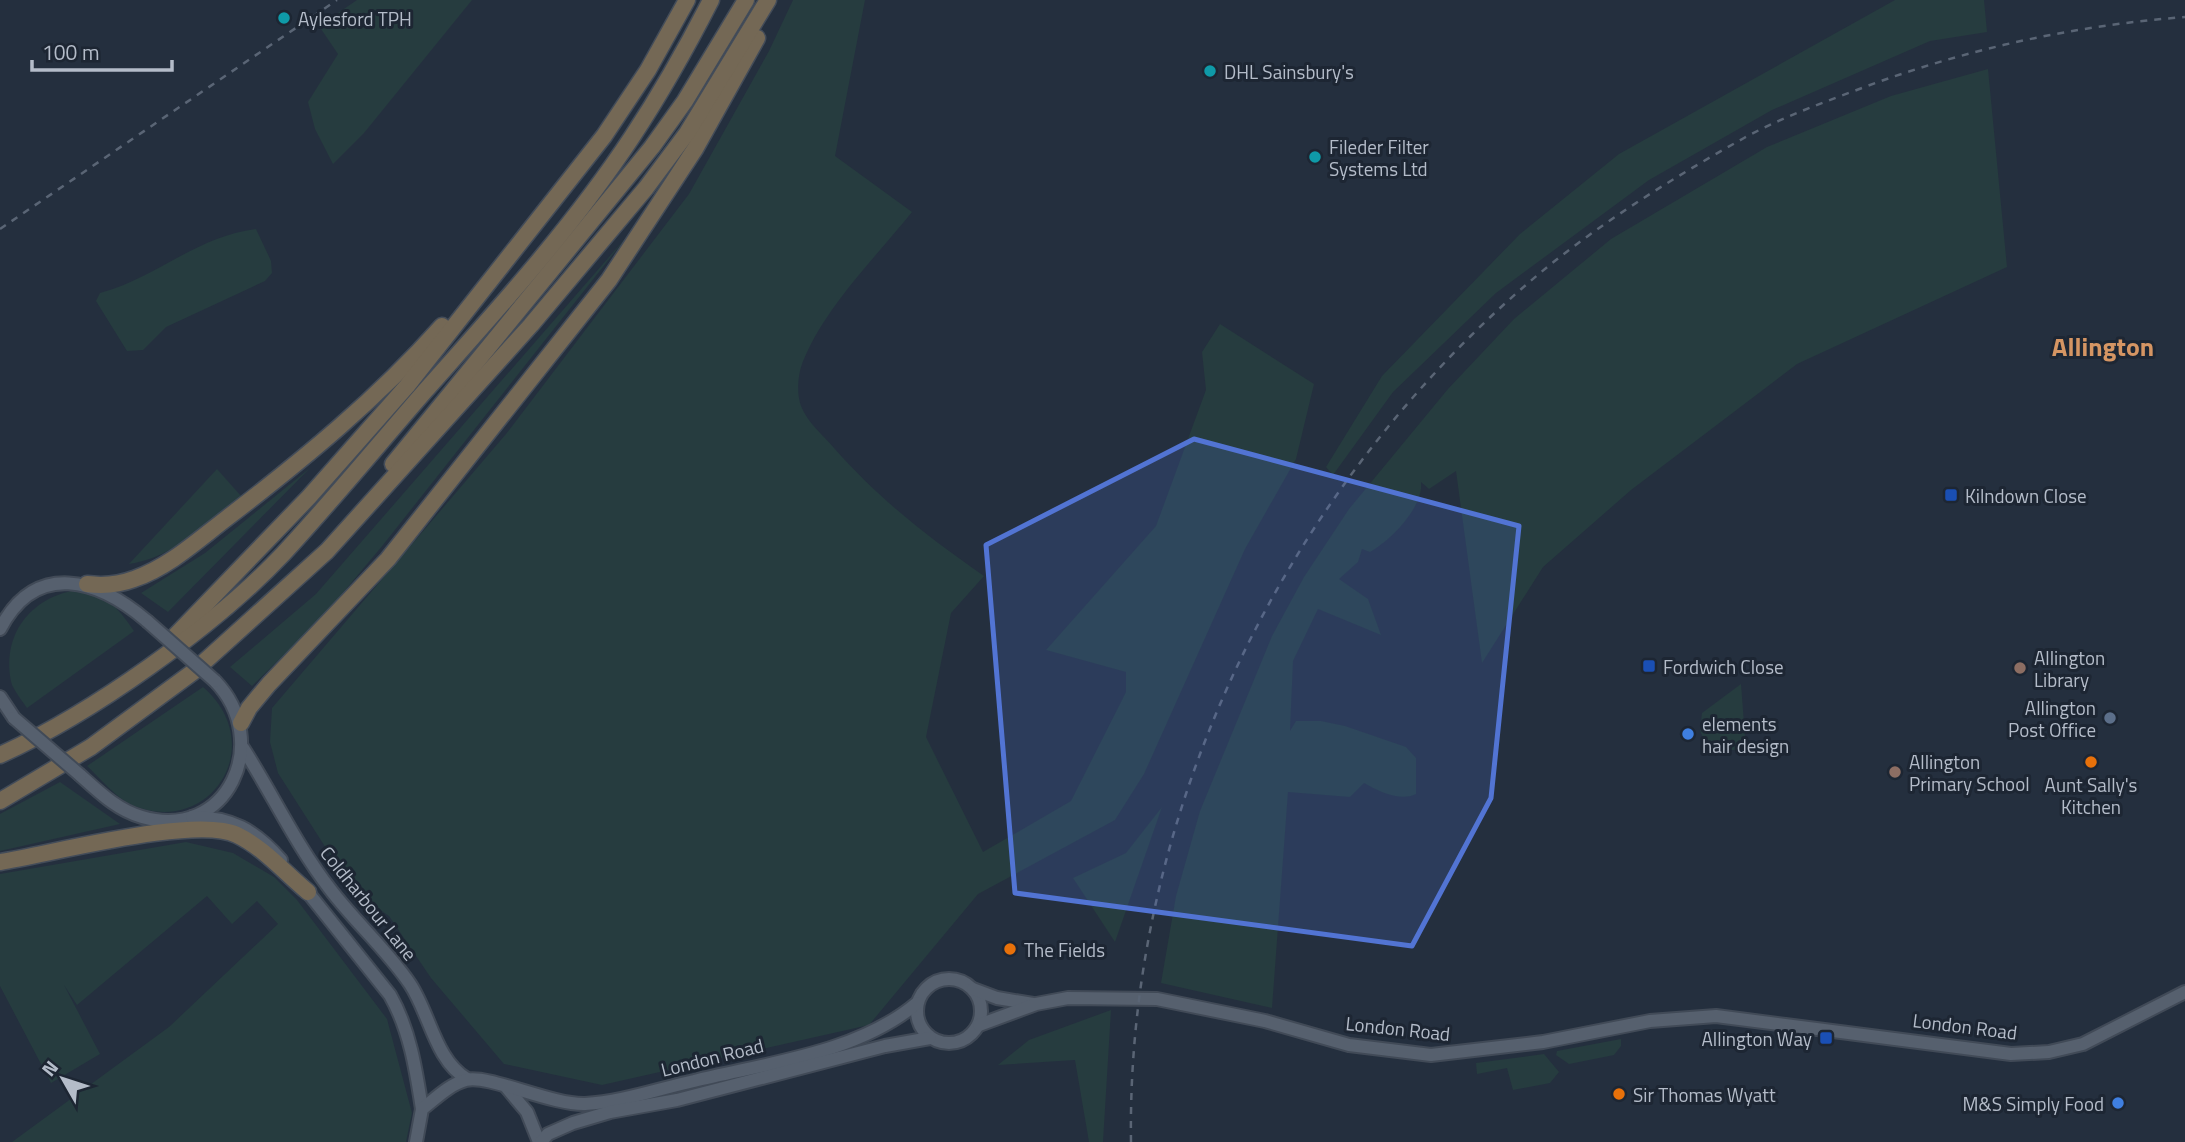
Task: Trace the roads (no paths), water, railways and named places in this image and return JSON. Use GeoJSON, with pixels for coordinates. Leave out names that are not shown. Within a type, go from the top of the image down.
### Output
{"type":"FeatureCollection","features":[{"type":"Feature","properties":{"kind":"highway"},"geometry":{"type":"LineString","coordinates":[[148,664],[336,467],[407,386],[555,201],[648,70],[687,0]]}},
{"type":"Feature","properties":{"kind":"highway"},"geometry":{"type":"LineString","coordinates":[[0,755],[25,744],[82,709],[148,664],[219,613],[282,555],[514,290],[631,139],[680,59],[711,0]]}},
{"type":"Feature","properties":{"kind":"highway"},"geometry":{"type":"LineString","coordinates":[[246,626],[362,502],[600,214],[685,101],[746,0]]}},
{"type":"Feature","properties":{"kind":"highway"},"geometry":{"type":"LineString","coordinates":[[0,801],[91,747],[193,672],[327,551],[596,249],[687,133],[771,0]]}},
{"type":"Feature","properties":{"kind":"highway"},"geometry":{"type":"LineString","coordinates":[[241,723],[262,691],[388,559],[609,280],[695,149],[752,49],[771,0]]}},
{"type":"Feature","properties":{"kind":"highway"},"geometry":{"type":"LineString","coordinates":[[87,584],[121,583],[162,566],[317,449],[430,340],[555,201]]}},
{"type":"Feature","properties":{"kind":"highway"},"geometry":{"type":"LineString","coordinates":[[123,838],[174,821]]}},
{"type":"Feature","properties":{"kind":"highway"},"geometry":{"type":"LineString","coordinates":[[0,862],[123,838],[203,828],[235,834],[251,843],[308,892]]}},
{"type":"Feature","properties":{"kind":"main road"},"geometry":{"type":"LineString","coordinates":[[0,629],[12,610],[36,592],[68,583],[87,584],[119,598],[215,681],[231,699],[241,723],[243,748],[236,776],[229,788],[209,808],[191,817],[174,821],[129,812],[80,775],[14,718],[0,697]]}},
{"type":"Feature","properties":{"kind":"main road","name":"Coldharbour Lane"},"geometry":{"type":"LineString","coordinates":[[243,748],[302,849],[331,890],[408,982],[422,1005],[442,1053],[459,1074],[467,1079]]}},
{"type":"Feature","properties":{"kind":"main road","name":"Coldharbour Lane"},"geometry":{"type":"LineString","coordinates":[[191,817],[222,818],[251,831],[266,843],[390,995],[399,1011],[412,1052],[422,1109]]}},
{"type":"Feature","properties":{"kind":"main road"},"geometry":{"type":"LineString","coordinates":[[956,979],[973,989],[981,1006],[979,1025],[972,1034],[953,1044],[930,1038],[918,1023],[917,1003],[927,986],[936,981],[956,979]]}},
{"type":"Feature","properties":{"kind":"main road","name":"London Road"},"geometry":{"type":"LineString","coordinates":[[973,989],[997,998],[1037,1004]]}},
{"type":"Feature","properties":{"kind":"main road","name":"London Road"},"geometry":{"type":"LineString","coordinates":[[979,1025],[1037,1004],[1068,998],[1157,999],[1265,1021],[1349,1045],[1431,1055],[1543,1042],[1650,1021],[1716,1016],[2011,1054],[2049,1052],[2083,1044],[2185,992]]}},
{"type":"Feature","properties":{"kind":"main road","name":"London Road"},"geometry":{"type":"LineString","coordinates":[[467,1079],[507,1087],[553,1101],[606,1102],[803,1054],[852,1039],[902,1016],[917,1003]]}},
{"type":"Feature","properties":{"kind":"main road","name":"London Road"},"geometry":{"type":"LineString","coordinates":[[540,1142],[548,1134],[573,1123],[610,1112],[677,1100],[885,1046],[930,1038]]}},
{"type":"Feature","properties":{"kind":"main road"},"geometry":{"type":"LineString","coordinates":[[415,1142],[422,1109],[467,1079]]}},
{"type":"Feature","properties":{"kind":"main road"},"geometry":{"type":"LineString","coordinates":[[507,1087],[527,1112],[540,1142]]}},
{"type":"Feature","properties":{"kind":"railway"},"geometry":{"type":"LineString","coordinates":[[0,229],[337,0]]}},
{"type":"Feature","properties":{"kind":"railway"},"geometry":{"type":"LineString","coordinates":[[1131,1142],[1137,1017],[1158,893],[1193,772],[1242,656],[1303,546],[1375,443],[1458,348],[1551,264],[1597,230],[1694,167],[1771,125],[1894,76],[1975,52],[2058,34],[2185,17]]}},
{"type":"Feature","properties":{"kind":"place","name":"Aylesford TPH"},"geometry":{"type":"Point","coordinates":[284,18]}},
{"type":"Feature","properties":{"kind":"place","name":"DHL Sainsbury's"},"geometry":{"type":"Point","coordinates":[1210,71]}},
{"type":"Feature","properties":{"kind":"place","name":"Fileder Filter Systems Ltd"},"geometry":{"type":"Point","coordinates":[1315,157]}},
{"type":"Feature","properties":{"kind":"place","name":"Kilndown Close"},"geometry":{"type":"Point","coordinates":[1951,495]}},
{"type":"Feature","properties":{"kind":"place","name":"Fordwich Close"},"geometry":{"type":"Point","coordinates":[1649,666]}},
{"type":"Feature","properties":{"kind":"place","name":"Allington Library"},"geometry":{"type":"Point","coordinates":[2020,668]}},
{"type":"Feature","properties":{"kind":"place","name":"Allington Post Office"},"geometry":{"type":"Point","coordinates":[2110,718]}},
{"type":"Feature","properties":{"kind":"place","name":"elements hair design"},"geometry":{"type":"Point","coordinates":[1688,734]}},
{"type":"Feature","properties":{"kind":"place","name":"Aunt Sally's Kitchen"},"geometry":{"type":"Point","coordinates":[2091,762]}},
{"type":"Feature","properties":{"kind":"place","name":"Allington Primary School"},"geometry":{"type":"Point","coordinates":[1895,772]}},
{"type":"Feature","properties":{"kind":"place","name":"The Fields"},"geometry":{"type":"Point","coordinates":[1010,949]}},
{"type":"Feature","properties":{"kind":"place","name":"Allington Way"},"geometry":{"type":"Point","coordinates":[1826,1038]}},
{"type":"Feature","properties":{"kind":"place","name":"Sir Thomas Wyatt"},"geometry":{"type":"Point","coordinates":[1619,1094]}},
{"type":"Feature","properties":{"kind":"place","name":"M&S Simply Food"},"geometry":{"type":"Point","coordinates":[2118,1103]}},
{"type":"Feature","properties":{"kind":"district","name":"Allington"},"geometry":{"type":"Point","coordinates":[2103,346]}}]}
